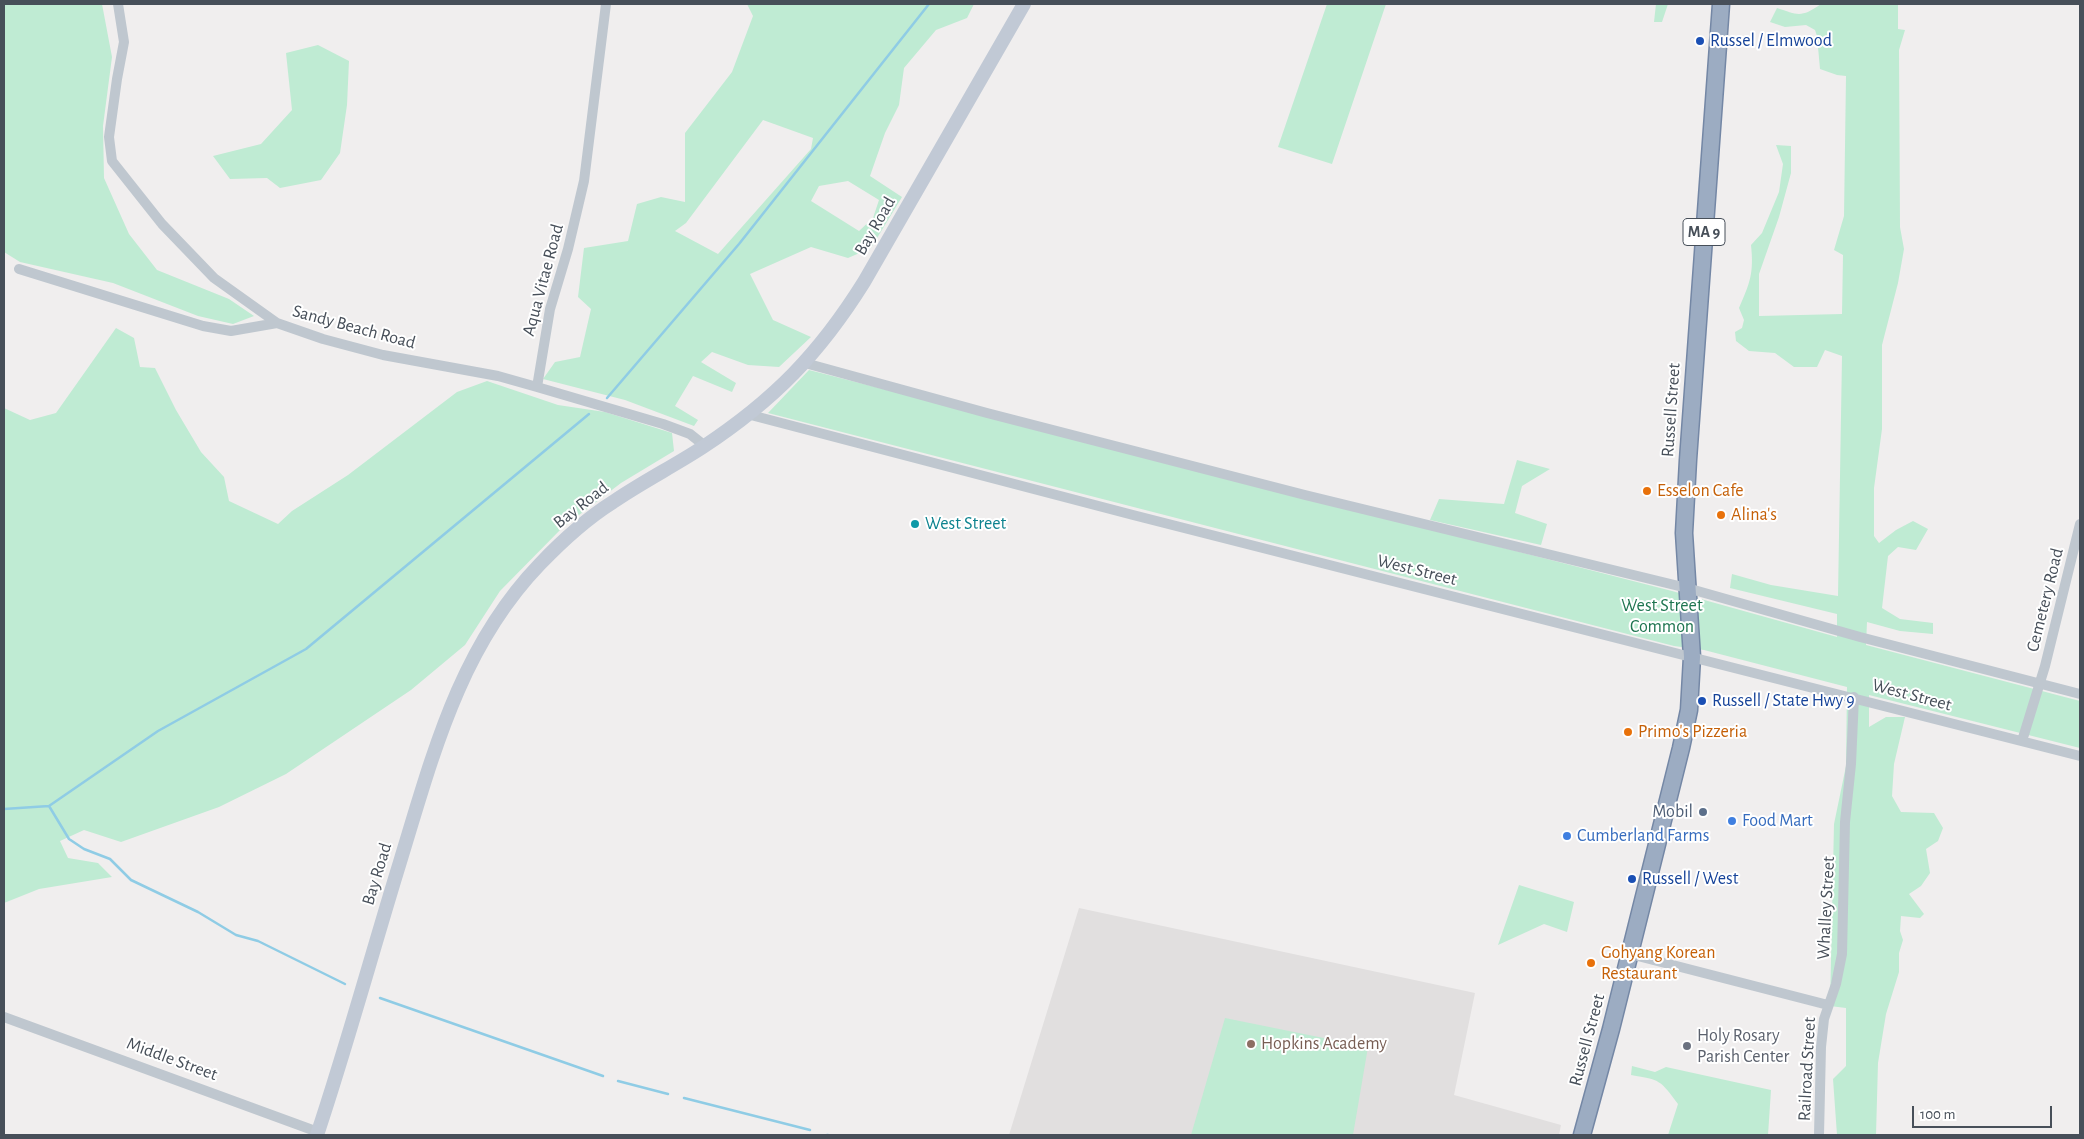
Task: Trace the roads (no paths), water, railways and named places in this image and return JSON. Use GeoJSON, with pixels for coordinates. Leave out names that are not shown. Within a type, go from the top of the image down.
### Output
{"type":"FeatureCollection","features":[{"type":"Feature","properties":{"kind":"highway","name":"Russell Street"},"geometry":{"type":"LineString","coordinates":[[1582,1135],[1630,954],[1689,710],[1692,657],[1684,533],[1722,4]]}},
{"type":"Feature","properties":{"kind":"main road","name":"Bay Road"},"geometry":{"type":"LineString","coordinates":[[321,1134],[410,830],[452,704],[474,654],[495,621],[524,583],[573,532],[613,501],[705,446],[782,386],[805,363],[843,316],[864,282],[1024,4]]}},
{"type":"Feature","properties":{"kind":"street"},"geometry":{"type":"LineString","coordinates":[[118,4],[124,42],[109,137],[112,161],[162,224],[214,278],[277,323]]}},
{"type":"Feature","properties":{"kind":"street","name":"Aqua Vitae Road"},"geometry":{"type":"LineString","coordinates":[[537,388],[550,309],[568,248],[584,182],[606,4]]}},
{"type":"Feature","properties":{"kind":"street","name":"Sandy Beach Road"},"geometry":{"type":"LineString","coordinates":[[19,269],[203,326],[231,331],[277,323],[323,339],[384,355],[498,376],[537,388]]}},
{"type":"Feature","properties":{"kind":"street"},"geometry":{"type":"LineString","coordinates":[[805,363],[987,413],[1317,498],[1687,588],[1860,637],[2080,694]]}},
{"type":"Feature","properties":{"kind":"street"},"geometry":{"type":"LineString","coordinates":[[537,388],[663,424],[690,434],[705,446]]}},
{"type":"Feature","properties":{"kind":"street","name":"West Street"},"geometry":{"type":"LineString","coordinates":[[747,414],[1047,493],[2080,756]]}},
{"type":"Feature","properties":{"kind":"street","name":"Cemetery Road"},"geometry":{"type":"LineString","coordinates":[[2022,741],[2040,683],[2080,524]]}},
{"type":"Feature","properties":{"kind":"street","name":"Whalley Street"},"geometry":{"type":"LineString","coordinates":[[1828,1005],[1836,984],[1842,954],[1845,822],[1851,764],[1854,697]]}},
{"type":"Feature","properties":{"kind":"street"},"geometry":{"type":"LineString","coordinates":[[1630,954],[1828,1005]]}},
{"type":"Feature","properties":{"kind":"street","name":"Railroad Street"},"geometry":{"type":"LineString","coordinates":[[1820,1135],[1821,1047],[1824,1019],[1828,1005]]}},
{"type":"Feature","properties":{"kind":"street","name":"Middle Street"},"geometry":{"type":"LineString","coordinates":[[4,1017],[321,1134]]}},
{"type":"Feature","properties":{"kind":"waterway"},"geometry":{"type":"LineString","coordinates":[[607,398],[739,244],[929,4]]}},
{"type":"Feature","properties":{"kind":"waterway"},"geometry":{"type":"LineString","coordinates":[[4,809],[49,806],[158,731],[306,649],[589,414]]}},
{"type":"Feature","properties":{"kind":"waterway"},"geometry":{"type":"LineString","coordinates":[[49,806],[69,839],[84,849],[110,859],[131,880],[198,912],[236,935],[258,941],[345,984]]}},
{"type":"Feature","properties":{"kind":"waterway"},"geometry":{"type":"LineString","coordinates":[[380,998],[603,1076]]}},
{"type":"Feature","properties":{"kind":"waterway"},"geometry":{"type":"LineString","coordinates":[[618,1081],[668,1094]]}},
{"type":"Feature","properties":{"kind":"waterway"},"geometry":{"type":"LineString","coordinates":[[684,1098],[810,1130]]}},
{"type":"Feature","properties":{"kind":"place","name":"Russel / Elmwood"},"geometry":{"type":"Point","coordinates":[1700,41]}},
{"type":"Feature","properties":{"kind":"place","name":"Esselon Cafe"},"geometry":{"type":"Point","coordinates":[1647,491]}},
{"type":"Feature","properties":{"kind":"place","name":"Alina's"},"geometry":{"type":"Point","coordinates":[1721,515]}},
{"type":"Feature","properties":{"kind":"place","name":"West Street"},"geometry":{"type":"Point","coordinates":[915,524]}},
{"type":"Feature","properties":{"kind":"place","name":"Russell / State Hwy 9"},"geometry":{"type":"Point","coordinates":[1702,701]}},
{"type":"Feature","properties":{"kind":"place","name":"Primo's Pizzeria"},"geometry":{"type":"Point","coordinates":[1628,732]}},
{"type":"Feature","properties":{"kind":"place","name":"Mobil"},"geometry":{"type":"Point","coordinates":[1703,812]}},
{"type":"Feature","properties":{"kind":"place","name":"Food Mart"},"geometry":{"type":"Point","coordinates":[1732,821]}},
{"type":"Feature","properties":{"kind":"place","name":"Cumberland Farms"},"geometry":{"type":"Point","coordinates":[1567,836]}},
{"type":"Feature","properties":{"kind":"place","name":"Russell / West"},"geometry":{"type":"Point","coordinates":[1632,879]}},
{"type":"Feature","properties":{"kind":"place","name":"Gohyang Korean Restaurant"},"geometry":{"type":"Point","coordinates":[1591,963]}},
{"type":"Feature","properties":{"kind":"place","name":"Hopkins Academy"},"geometry":{"type":"Point","coordinates":[1251,1044]}},
{"type":"Feature","properties":{"kind":"place","name":"Holy Rosary Parish Center"},"geometry":{"type":"Point","coordinates":[1687,1046]}},
{"type":"Feature","properties":{"kind":"park label","name":"West Street Common"},"geometry":{"type":"Point","coordinates":[1662,616]}}]}
